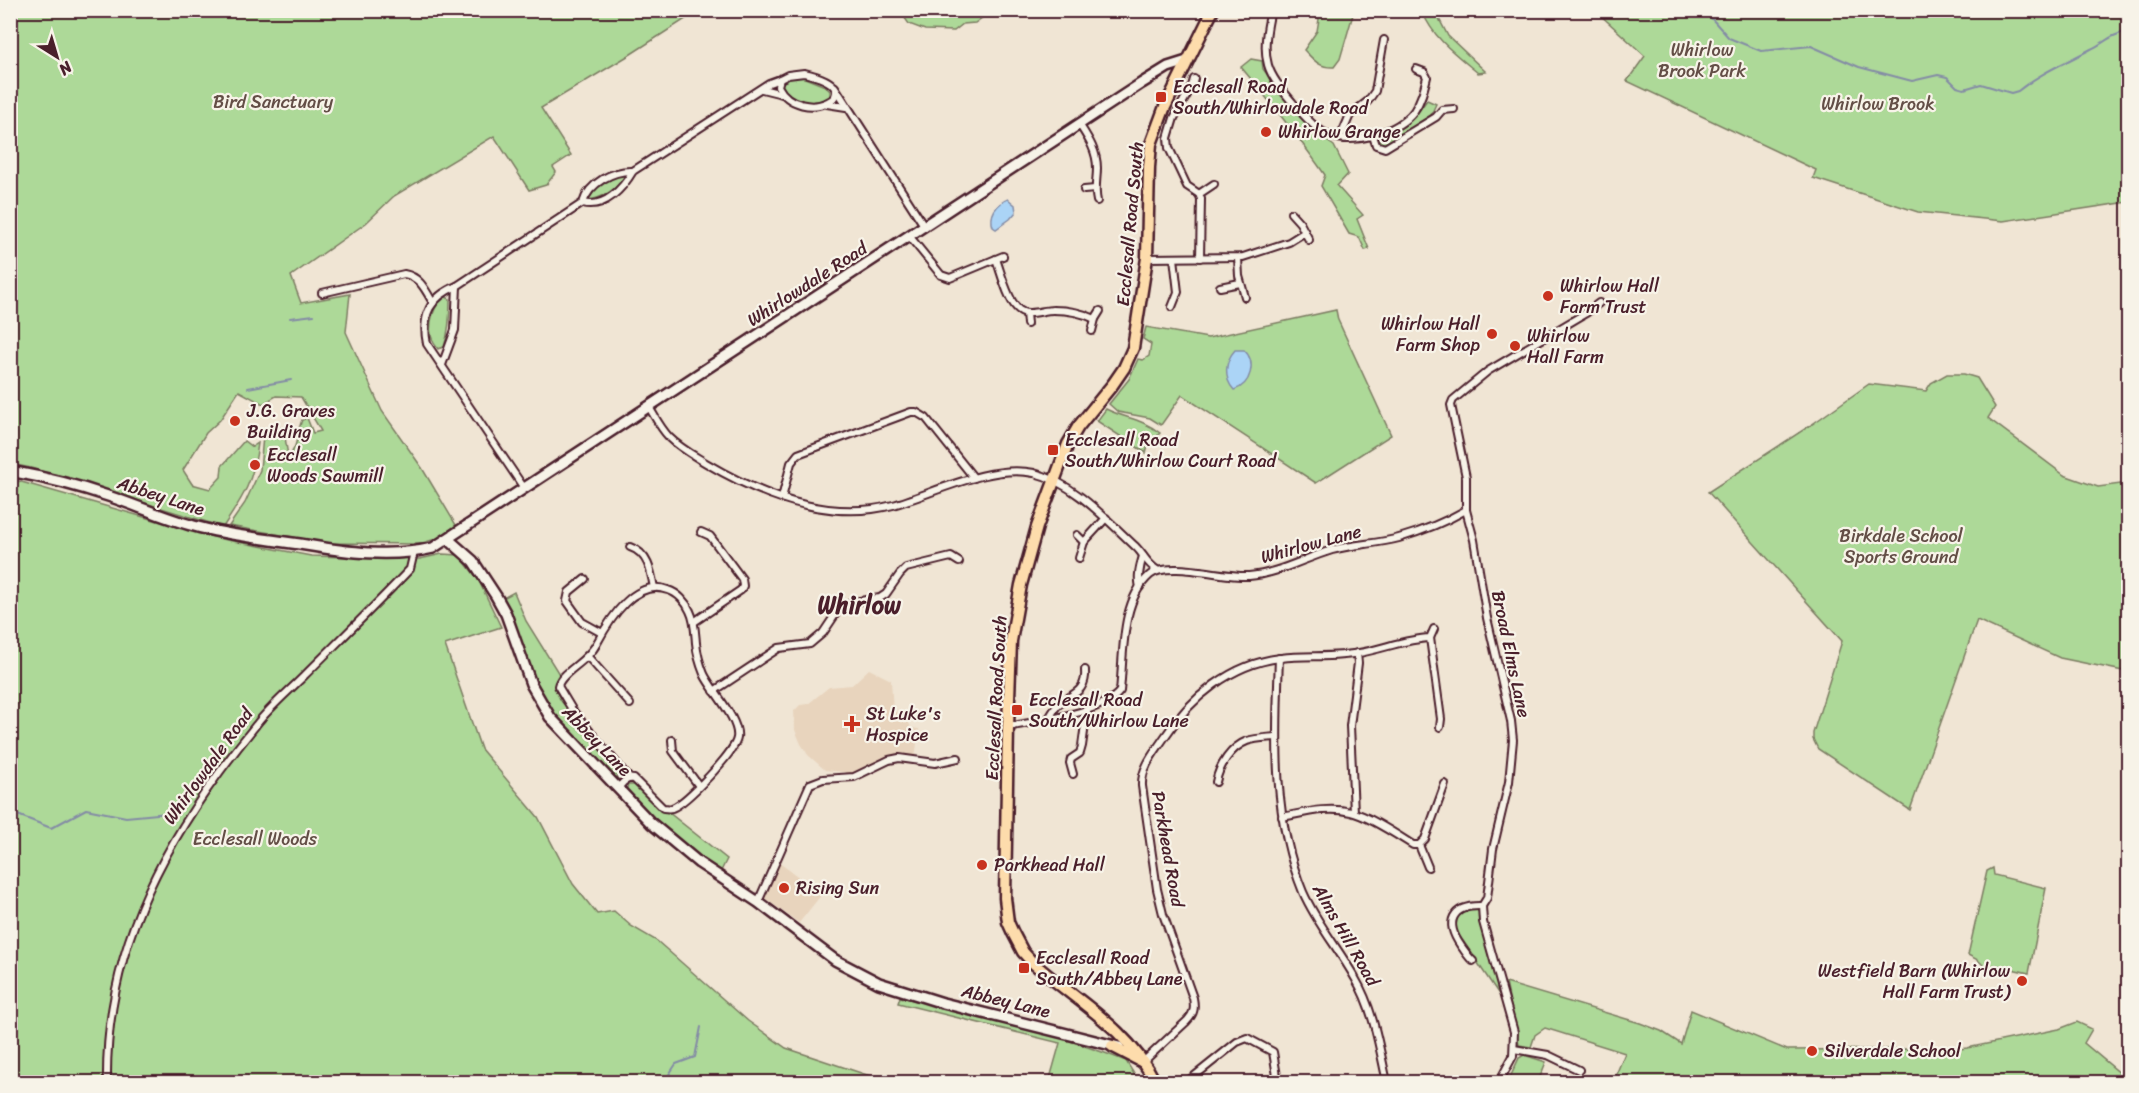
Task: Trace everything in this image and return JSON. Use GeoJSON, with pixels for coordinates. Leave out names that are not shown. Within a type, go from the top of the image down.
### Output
{"type":"FeatureCollection","features":[{"type":"Feature","properties":{"kind":"main road","name":"Ecclesall Road South"},"geometry":{"type":"LineString","coordinates":[[1155,1083],[1131,1045],[1111,1024],[1032,962],[1023,952],[1008,922],[1005,898],[1011,641],[1021,585],[1053,480],[1078,427],[1113,384],[1124,368],[1133,348],[1147,258],[1151,144],[1186,61],[1213,10]]}},
{"type":"Feature","properties":{"kind":"main road","name":"Whirlowdale Road"},"geometry":{"type":"LineString","coordinates":[[448,539],[1079,124],[1168,67],[1186,61]]}},
{"type":"Feature","properties":{"kind":"main road","name":"Abbey Lane"},"geometry":{"type":"LineString","coordinates":[[10,471],[105,495],[193,526],[336,550],[376,553],[414,552],[432,548],[448,539],[473,561],[507,614],[531,684],[550,717],[673,843],[699,864],[758,902],[828,955],[853,971],[879,983],[943,1003],[1109,1045],[1123,1048],[1131,1045]]}},
{"type":"Feature","properties":{"kind":"main road"},"geometry":{"type":"LineString","coordinates":[[1111,1024],[1113,1035],[1109,1045],[1143,1062]]}},
{"type":"Feature","properties":{"kind":"street"},"geometry":{"type":"LineString","coordinates":[[1271,10],[1266,44],[1268,67],[1284,91],[1322,131],[1340,138],[1360,139],[1393,127],[1413,113],[1420,101],[1427,77],[1424,72],[1416,69]]}},
{"type":"Feature","properties":{"kind":"street"},"geometry":{"type":"LineString","coordinates":[[1340,138],[1350,115],[1368,101],[1375,91],[1384,40]]}},
{"type":"Feature","properties":{"kind":"street"},"geometry":{"type":"LineString","coordinates":[[524,488],[431,351],[426,337],[425,320],[438,295],[457,286],[583,203],[596,204],[613,195],[623,186],[633,171],[788,75],[804,73],[819,76],[835,87],[925,227]]}},
{"type":"Feature","properties":{"kind":"street"},"geometry":{"type":"LineString","coordinates":[[780,79],[778,86],[782,94]]}},
{"type":"Feature","properties":{"kind":"street"},"geometry":{"type":"LineString","coordinates":[[1200,89],[1193,83],[1174,118],[1168,138],[1169,148],[1187,186],[1199,194],[1201,199],[1200,258]]}},
{"type":"Feature","properties":{"kind":"street"},"geometry":{"type":"LineString","coordinates":[[762,89],[782,94],[804,104],[819,106],[833,100],[836,94],[835,87]]}},
{"type":"Feature","properties":{"kind":"street"},"geometry":{"type":"LineString","coordinates":[[827,104],[846,107]]}},
{"type":"Feature","properties":{"kind":"street"},"geometry":{"type":"LineString","coordinates":[[1373,136],[1376,145],[1385,148],[1436,117],[1442,110],[1454,109]]}},
{"type":"Feature","properties":{"kind":"street"},"geometry":{"type":"LineString","coordinates":[[1079,124],[1095,154],[1098,165],[1095,189],[1097,201]]}},
{"type":"Feature","properties":{"kind":"street"},"geometry":{"type":"LineString","coordinates":[[583,203],[585,196],[592,189],[613,173],[633,171]]}},
{"type":"Feature","properties":{"kind":"street"},"geometry":{"type":"LineString","coordinates":[[1199,194],[1215,184]]}},
{"type":"Feature","properties":{"kind":"street"},"geometry":{"type":"LineString","coordinates":[[1084,190],[1095,189]]}},
{"type":"Feature","properties":{"kind":"street"},"geometry":{"type":"LineString","coordinates":[[1291,213],[1309,240]]}},
{"type":"Feature","properties":{"kind":"street"},"geometry":{"type":"LineString","coordinates":[[1147,258],[1238,258],[1289,242],[1305,232]]}},
{"type":"Feature","properties":{"kind":"street"},"geometry":{"type":"LineString","coordinates":[[910,237],[945,277],[950,278],[1000,258],[1013,302],[1016,308],[1026,314],[1055,310],[1086,315],[1095,319]]}},
{"type":"Feature","properties":{"kind":"street"},"geometry":{"type":"LineString","coordinates":[[1172,307],[1178,292],[1174,258]]}},
{"type":"Feature","properties":{"kind":"street"},"geometry":{"type":"LineString","coordinates":[[1238,258],[1240,283],[1245,297]]}},
{"type":"Feature","properties":{"kind":"street"},"geometry":{"type":"LineString","coordinates":[[322,293],[404,274],[419,281],[433,303]]}},
{"type":"Feature","properties":{"kind":"street"},"geometry":{"type":"LineString","coordinates":[[1220,287],[1240,283]]}},
{"type":"Feature","properties":{"kind":"street"},"geometry":{"type":"LineString","coordinates":[[442,365],[455,330],[457,286]]}},
{"type":"Feature","properties":{"kind":"street","name":"Broad Elms Lane"},"geometry":{"type":"LineString","coordinates":[[1499,1083],[1514,1048],[1514,1032],[1483,922],[1482,906],[1487,898],[1493,849],[1509,782],[1511,721],[1487,618],[1474,540],[1466,510],[1466,477],[1451,405],[1453,400],[1488,371],[1599,303]]}},
{"type":"Feature","properties":{"kind":"street"},"geometry":{"type":"LineString","coordinates":[[1092,331],[1095,319],[1100,312]]}},
{"type":"Feature","properties":{"kind":"street"},"geometry":{"type":"LineString","coordinates":[[1026,314],[1027,324]]}},
{"type":"Feature","properties":{"kind":"street"},"geometry":{"type":"LineString","coordinates":[[649,407],[669,437],[687,451],[753,488],[823,508],[891,506],[974,478],[1012,471],[1031,473],[1053,480],[1106,518],[1148,564],[1157,570],[1140,587],[1125,630],[1120,691],[1108,702],[1087,710],[1008,727]]}},
{"type":"Feature","properties":{"kind":"street"},"geometry":{"type":"LineString","coordinates":[[782,498],[791,463],[798,453],[911,412],[916,412],[926,418],[974,478]]}},
{"type":"Feature","properties":{"kind":"street","name":"Whirlow Lane"},"geometry":{"type":"LineString","coordinates":[[1157,570],[1196,570],[1248,577],[1331,550],[1398,538],[1437,526],[1466,510]]}},
{"type":"Feature","properties":{"kind":"street"},"geometry":{"type":"LineString","coordinates":[[1078,558],[1084,542],[1106,518]]}},
{"type":"Feature","properties":{"kind":"street"},"geometry":{"type":"LineString","coordinates":[[694,622],[741,590],[743,586],[742,579],[710,536],[701,532]]}},
{"type":"Feature","properties":{"kind":"street"},"geometry":{"type":"LineString","coordinates":[[1077,535],[1084,542]]}},
{"type":"Feature","properties":{"kind":"street"},"geometry":{"type":"LineString","coordinates":[[630,547],[640,552],[648,563],[654,588]]}},
{"type":"Feature","properties":{"kind":"street","name":"Whirlowdale Road"},"geometry":{"type":"LineString","coordinates":[[107,1083],[110,1024],[123,960],[150,886],[190,812],[257,723],[410,569],[414,552]]}},
{"type":"Feature","properties":{"kind":"street"},"geometry":{"type":"LineString","coordinates":[[1140,587],[1140,566],[1143,556]]}},
{"type":"Feature","properties":{"kind":"street"},"geometry":{"type":"LineString","coordinates":[[714,691],[779,648],[810,644],[823,633],[838,609],[853,602],[880,598],[886,594],[906,568],[951,557],[959,562]]}},
{"type":"Feature","properties":{"kind":"street"},"geometry":{"type":"LineString","coordinates":[[585,579],[569,592],[567,601],[582,622],[602,633]]}},
{"type":"Feature","properties":{"kind":"street"},"geometry":{"type":"LineString","coordinates":[[654,588],[667,590],[681,598],[691,612],[698,656],[706,679],[735,725],[737,739],[730,752],[699,786],[684,801],[667,809],[652,798],[634,779],[629,778],[591,734],[559,691],[558,686],[561,677],[588,657],[612,617],[631,598],[654,588]]}},
{"type":"Feature","properties":{"kind":"street"},"geometry":{"type":"LineString","coordinates":[[1434,629],[1430,638],[1441,719],[1440,727]]}},
{"type":"Feature","properties":{"kind":"street","name":"Parkhead Road"},"geometry":{"type":"LineString","coordinates":[[1143,1062],[1187,1021],[1192,1015],[1194,1004],[1157,889],[1144,811],[1142,774],[1167,733],[1192,703],[1207,690],[1245,668],[1279,658],[1357,654],[1410,640],[1430,638]]}},
{"type":"Feature","properties":{"kind":"street"},"geometry":{"type":"LineString","coordinates":[[1354,812],[1350,726],[1358,663],[1357,654]]}},
{"type":"Feature","properties":{"kind":"street"},"geometry":{"type":"LineString","coordinates":[[588,657],[630,704]]}},
{"type":"Feature","properties":{"kind":"street","name":"Alms Hill Road"},"geometry":{"type":"LineString","coordinates":[[1279,658],[1277,782],[1288,845],[1304,892],[1325,934],[1354,976],[1368,1005],[1376,1029],[1387,1083]]}},
{"type":"Feature","properties":{"kind":"street"},"geometry":{"type":"LineString","coordinates":[[1049,718],[1055,707],[1074,696],[1078,691],[1083,684],[1085,670]]}},
{"type":"Feature","properties":{"kind":"street"},"geometry":{"type":"LineString","coordinates":[[1073,774],[1070,763],[1071,759],[1080,753],[1087,710]]}},
{"type":"Feature","properties":{"kind":"street"},"geometry":{"type":"LineString","coordinates":[[1216,782],[1227,758],[1241,744],[1253,739],[1276,737]]}},
{"type":"Feature","properties":{"kind":"street"},"geometry":{"type":"LineString","coordinates":[[672,740],[673,751],[699,786]]}},
{"type":"Feature","properties":{"kind":"street"},"geometry":{"type":"LineString","coordinates":[[758,902],[810,784],[823,779],[854,777],[889,760],[899,758],[934,763],[958,758]]}},
{"type":"Feature","properties":{"kind":"street"},"geometry":{"type":"LineString","coordinates":[[618,788],[629,778]]}},
{"type":"Feature","properties":{"kind":"street"},"geometry":{"type":"LineString","coordinates":[[1282,817],[1334,809],[1354,812],[1413,845],[1419,844],[1425,839],[1445,784]]}},
{"type":"Feature","properties":{"kind":"street"},"geometry":{"type":"LineString","coordinates":[[1419,844],[1428,867]]}},
{"type":"Feature","properties":{"kind":"street"},"geometry":{"type":"LineString","coordinates":[[1473,961],[1453,935],[1452,921],[1458,911],[1472,906],[1482,906]]}},
{"type":"Feature","properties":{"kind":"street"},"geometry":{"type":"LineString","coordinates":[[1187,1083],[1242,1038],[1247,1038],[1262,1044],[1273,1052],[1278,1083]]}},
{"type":"Feature","properties":{"kind":"street"},"geometry":{"type":"LineString","coordinates":[[1514,1048],[1548,1056],[1579,1070]]}},
{"type":"Feature","properties":{"kind":"shaded area","name":"St Luke's Hospice"},"geometry":{"type":"Polygon","coordinates":[[[869,669],[891,680],[893,711],[908,720],[911,728],[919,729],[915,758],[888,757],[848,776],[844,772],[825,770],[808,755],[801,744],[795,730],[794,711],[800,705],[808,704],[829,687],[852,685],[869,669]]]}},
{"type":"Feature","properties":{"kind":"shaded area"},"geometry":{"type":"Polygon","coordinates":[[[778,862],[822,894],[799,923],[762,896],[778,862]]]}},
{"type":"Feature","properties":{"kind":"green space","name":"Bird Sanctuary"},"geometry":{"type":"Polygon","coordinates":[[[10,11],[698,11],[541,108],[571,155],[553,167],[556,172],[546,185],[529,190],[494,136],[394,196],[366,223],[291,276],[301,303],[350,294],[346,332],[382,411],[422,468],[456,525],[439,538],[419,544],[328,543],[229,526],[245,503],[260,470],[263,436],[277,426],[284,431],[288,456],[296,444],[302,420],[307,418],[313,433],[321,431],[301,397],[276,396],[263,404],[239,391],[220,420],[206,433],[183,470],[192,484],[210,489],[221,477],[222,466],[244,441],[252,447],[258,443],[251,478],[223,527],[31,468],[11,464],[10,11]]]}},
{"type":"Feature","properties":{"kind":"green space"},"geometry":{"type":"Polygon","coordinates":[[[900,11],[991,11],[975,23],[963,24],[954,31],[925,30],[909,24],[900,11]]]}},
{"type":"Feature","properties":{"kind":"green space"},"geometry":{"type":"Polygon","coordinates":[[[1314,11],[1354,11],[1340,59],[1334,67],[1321,65],[1304,50],[1317,31],[1319,19],[1314,11]]]}},
{"type":"Feature","properties":{"kind":"green space"},"geometry":{"type":"Polygon","coordinates":[[[1422,11],[1435,11],[1448,36],[1486,72],[1478,73],[1446,45],[1432,29],[1422,11]]]}},
{"type":"Feature","properties":{"kind":"green space","name":"Whirlow Brook"},"geometry":{"type":"Polygon","coordinates":[[[1596,11],[2128,11],[2128,202],[2003,221],[1918,212],[1813,178],[1816,170],[1627,81],[1645,56],[1596,11]]]}},
{"type":"Feature","properties":{"kind":"green space"},"geometry":{"type":"Polygon","coordinates":[[[1251,59],[1262,61],[1263,69],[1298,115],[1313,131],[1334,146],[1348,174],[1337,186],[1363,215],[1357,219],[1369,249],[1365,250],[1359,237],[1349,234],[1321,186],[1325,175],[1241,67],[1251,59]]]}},
{"type":"Feature","properties":{"kind":"green space"},"geometry":{"type":"Polygon","coordinates":[[[800,76],[825,86],[830,91],[830,97],[818,102],[804,101],[797,99],[781,87],[782,83],[789,78],[800,76]]]}},
{"type":"Feature","properties":{"kind":"green space"},"geometry":{"type":"Polygon","coordinates":[[[1427,100],[1436,104],[1431,115],[1387,144],[1381,144],[1380,139],[1410,119],[1427,100]]]}},
{"type":"Feature","properties":{"kind":"green space"},"geometry":{"type":"Polygon","coordinates":[[[626,173],[625,178],[613,190],[598,198],[588,200],[589,193],[611,179],[626,173]]]}},
{"type":"Feature","properties":{"kind":"green space"},"geometry":{"type":"Polygon","coordinates":[[[444,296],[450,299],[449,323],[444,347],[438,349],[430,329],[433,315],[444,296]]]}},
{"type":"Feature","properties":{"kind":"green space"},"geometry":{"type":"Polygon","coordinates":[[[1336,310],[1338,320],[1391,435],[1316,483],[1182,395],[1161,425],[1150,418],[1118,412],[1109,404],[1129,379],[1138,359],[1143,360],[1149,356],[1151,344],[1143,339],[1146,327],[1208,338],[1336,310]]]}},
{"type":"Feature","properties":{"kind":"green space","name":"Birkdale School Sports Ground"},"geometry":{"type":"Polygon","coordinates":[[[1947,374],[1964,374],[1977,378],[1995,407],[1988,418],[2064,475],[2098,487],[2128,483],[2128,672],[2060,658],[1977,620],[1910,810],[1818,749],[1813,733],[1842,641],[1708,492],[1869,384],[1926,391],[1931,383],[1947,374]]]}},
{"type":"Feature","properties":{"kind":"green space"},"geometry":{"type":"Polygon","coordinates":[[[1106,409],[1140,421],[1160,433],[1148,445],[1146,453],[1097,421],[1106,409]]]}},
{"type":"Feature","properties":{"kind":"green space","name":"Ecclesall Woods"},"geometry":{"type":"Polygon","coordinates":[[[11,479],[217,538],[311,556],[420,559],[442,554],[459,555],[478,579],[501,627],[445,645],[481,749],[538,817],[573,884],[597,914],[614,911],[631,926],[657,941],[748,1021],[786,1048],[876,1078],[874,1082],[11,1082],[11,479]]]}},
{"type":"Feature","properties":{"kind":"green space"},"geometry":{"type":"Polygon","coordinates":[[[514,592],[526,621],[559,674],[555,685],[558,695],[619,769],[621,773],[616,777],[612,776],[564,725],[541,696],[503,598],[514,592]]]}},
{"type":"Feature","properties":{"kind":"green space"},"geometry":{"type":"Polygon","coordinates":[[[628,785],[634,785],[727,859],[720,873],[639,805],[628,794],[626,790],[628,785]]]}},
{"type":"Feature","properties":{"kind":"green space"},"geometry":{"type":"Polygon","coordinates":[[[1993,868],[1994,875],[2046,888],[2029,973],[1995,965],[1986,968],[1978,960],[1968,955],[1987,871],[1993,868]]]}},
{"type":"Feature","properties":{"kind":"green space"},"geometry":{"type":"Polygon","coordinates":[[[1476,909],[1480,913],[1504,1002],[1455,929],[1455,920],[1461,912],[1476,909]]]}},
{"type":"Feature","properties":{"kind":"green space","name":"Silverdale School"},"geometry":{"type":"Polygon","coordinates":[[[1506,983],[1640,1023],[1661,1031],[1681,1044],[1691,1010],[1787,1050],[1912,1049],[1927,1053],[1967,1048],[2059,1029],[2077,1022],[2092,1029],[2084,1043],[2128,1080],[2125,1082],[1613,1082],[1625,1053],[1545,1028],[1535,1035],[1531,1047],[1519,1045],[1506,983]]]}},
{"type":"Feature","properties":{"kind":"green space"},"geometry":{"type":"Polygon","coordinates":[[[900,997],[1026,1026],[1105,1053],[1126,1061],[1139,1082],[1049,1082],[1060,1043],[898,1003],[900,997]]]}},
{"type":"Feature","properties":{"kind":"green space"},"geometry":{"type":"Polygon","coordinates":[[[1524,1055],[1546,1062],[1538,1082],[1508,1082],[1519,1058],[1524,1055]]]}},
{"type":"Feature","properties":{"kind":"water"},"geometry":{"type":"Polygon","coordinates":[[[1008,199],[1015,205],[1016,212],[996,229],[992,223],[993,214],[997,207],[1008,199]]]}},
{"type":"Feature","properties":{"kind":"water"},"geometry":{"type":"Polygon","coordinates":[[[1235,350],[1244,350],[1251,367],[1245,383],[1234,390],[1228,380],[1227,364],[1235,350]]]}},
{"type":"Feature","properties":{"kind":"waterway"},"geometry":{"type":"LineString","coordinates":[[1704,10],[1729,38],[1761,51],[1811,46],[1859,67],[1912,81],[1938,75],[1947,77],[1957,87],[1964,89],[1981,84],[2011,93],[2113,36],[2128,32]]}},
{"type":"Feature","properties":{"kind":"waterway"},"geometry":{"type":"LineString","coordinates":[[290,318],[314,315]]}},
{"type":"Feature","properties":{"kind":"waterway"},"geometry":{"type":"LineString","coordinates":[[248,388],[291,380]]}},
{"type":"Feature","properties":{"kind":"waterway"},"geometry":{"type":"LineString","coordinates":[[10,812],[51,828],[86,809],[126,817],[168,813]]}},
{"type":"Feature","properties":{"kind":"waterway"},"geometry":{"type":"LineString","coordinates":[[664,1082],[676,1064],[695,1057],[701,1027]]}},
{"type":"Feature","properties":{"kind":"place","name":"Ecclesall Road South/Whirlowdale Road"},"geometry":{"type":"Point","coordinates":[1161,97]}},
{"type":"Feature","properties":{"kind":"place","name":"Whirlow Grange"},"geometry":{"type":"Point","coordinates":[1266,132]}},
{"type":"Feature","properties":{"kind":"place","name":"Whirlow Hall Farm Trust"},"geometry":{"type":"Point","coordinates":[1548,296]}},
{"type":"Feature","properties":{"kind":"place","name":"Whirlow Hall Farm Shop"},"geometry":{"type":"Point","coordinates":[1492,334]}},
{"type":"Feature","properties":{"kind":"place","name":"Whirlow Hall Farm"},"geometry":{"type":"Point","coordinates":[1515,346]}},
{"type":"Feature","properties":{"kind":"place","name":"J.G. Graves Building"},"geometry":{"type":"Point","coordinates":[235,421]}},
{"type":"Feature","properties":{"kind":"place","name":"Ecclesall Road South/Whirlow Court Road"},"geometry":{"type":"Point","coordinates":[1053,450]}},
{"type":"Feature","properties":{"kind":"place","name":"Ecclesall Woods Sawmill"},"geometry":{"type":"Point","coordinates":[255,465]}},
{"type":"Feature","properties":{"kind":"place","name":"Ecclesall Road South/Whirlow Lane"},"geometry":{"type":"Point","coordinates":[1017,710]}},
{"type":"Feature","properties":{"kind":"place","name":"St Luke's Hospice"},"geometry":{"type":"Point","coordinates":[852,724]}},
{"type":"Feature","properties":{"kind":"place","name":"Parkhead Hall"},"geometry":{"type":"Point","coordinates":[982,865]}},
{"type":"Feature","properties":{"kind":"place","name":"Rising Sun"},"geometry":{"type":"Point","coordinates":[784,888]}},
{"type":"Feature","properties":{"kind":"place","name":"Ecclesall Road South/Abbey Lane"},"geometry":{"type":"Point","coordinates":[1024,968]}},
{"type":"Feature","properties":{"kind":"place","name":"Westfield Barn (Whirlow Hall Farm Trust)"},"geometry":{"type":"Point","coordinates":[2022,981]}},
{"type":"Feature","properties":{"kind":"place","name":"Silverdale School"},"geometry":{"type":"Point","coordinates":[1812,1051]}},
{"type":"Feature","properties":{"kind":"district","name":"Whirlow"},"geometry":{"type":"Point","coordinates":[859,605]}},
{"type":"Feature","properties":{"kind":"park label","name":"Whirlow Brook Park"},"geometry":{"type":"Point","coordinates":[1702,60]}}]}
